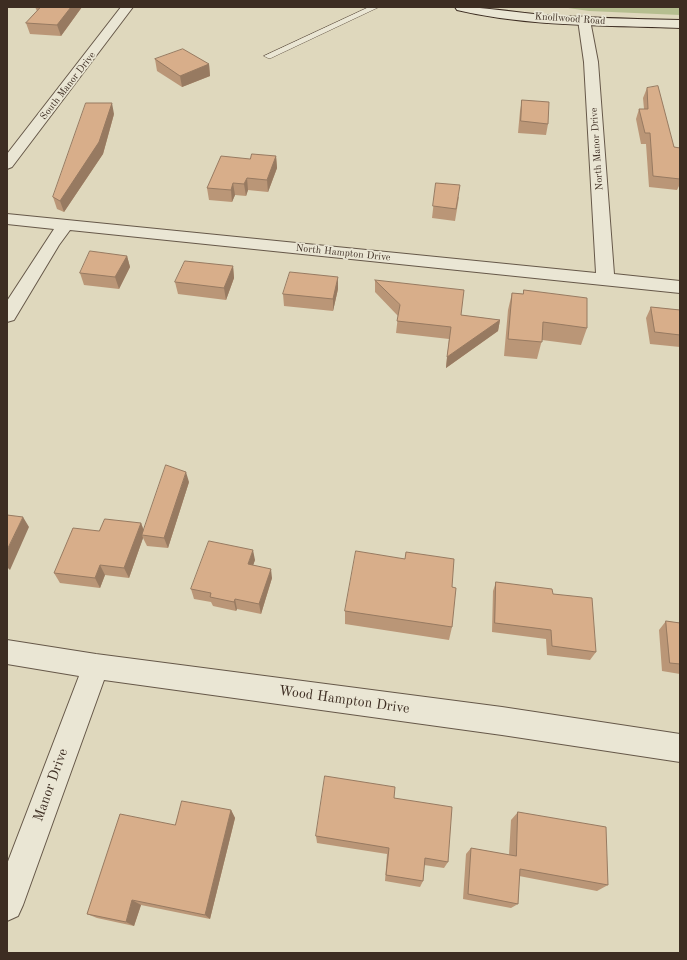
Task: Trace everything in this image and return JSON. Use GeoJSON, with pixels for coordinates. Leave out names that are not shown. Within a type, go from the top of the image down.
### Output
{"type":"FeatureCollection","features":[{"type":"Feature","properties":{"kind":"street","name":"South Manor Drive"},"geometry":{"type":"LineString","coordinates":[[7,164],[127,7]]}},
{"type":"Feature","properties":{"kind":"street","name":"Knollwood Road"},"geometry":{"type":"LineString","coordinates":[[461,7],[509,14],[584,20],[680,24]]}},
{"type":"Feature","properties":{"kind":"street","name":"North Manor Drive"},"geometry":{"type":"LineString","coordinates":[[584,20],[591,62],[605,279]]}},
{"type":"Feature","properties":{"kind":"street","name":"North Hampton Drive"},"geometry":{"type":"LineString","coordinates":[[7,219],[680,287]]}},
{"type":"Feature","properties":{"kind":"street"},"geometry":{"type":"LineString","coordinates":[[7,316],[52,243],[65,226]]}},
{"type":"Feature","properties":{"kind":"street","name":"Wood Hampton Drive"},"geometry":{"type":"LineString","coordinates":[[7,652],[96,666],[494,720],[680,748]]}},
{"type":"Feature","properties":{"kind":"street","name":"Manor Drive"},"geometry":{"type":"LineString","coordinates":[[7,905],[96,666]]}},
{"type":"Feature","properties":{"kind":"lane"},"geometry":{"type":"LineString","coordinates":[[268,56],[375,7]]}},
{"type":"Feature","properties":{"kind":"green space"},"geometry":{"type":"Polygon","coordinates":[[[561,7],[680,7],[680,15],[589,11],[561,7]]]}},
{"type":"Feature","properties":{"kind":"building"},"geometry":{"type":"Polygon","coordinates":[[[41,7],[71,7],[57,25],[26,23],[41,7]]]}},
{"type":"Feature","properties":{"kind":"building"},"geometry":{"type":"Polygon","coordinates":[[[183,49],[209,64],[180,76],[155,59],[183,49]]]}},
{"type":"Feature","properties":{"kind":"building"},"geometry":{"type":"Polygon","coordinates":[[[658,86],[674,147],[680,148],[680,179],[653,176],[650,133],[645,133],[639,109],[648,109],[647,88],[658,86]]]}},
{"type":"Feature","properties":{"kind":"building"},"geometry":{"type":"Polygon","coordinates":[[[522,100],[549,102],[548,124],[521,121],[522,100]]]}},
{"type":"Feature","properties":{"kind":"building"},"geometry":{"type":"Polygon","coordinates":[[[86,103],[112,103],[99,142],[60,201],[53,197],[86,103]]]}},
{"type":"Feature","properties":{"kind":"building"},"geometry":{"type":"Polygon","coordinates":[[[252,154],[276,156],[267,180],[247,178],[244,184],[233,183],[231,190],[207,188],[221,156],[250,159],[252,154]]]}},
{"type":"Feature","properties":{"kind":"building"},"geometry":{"type":"Polygon","coordinates":[[[436,183],[460,185],[456,209],[433,206],[436,183]]]}},
{"type":"Feature","properties":{"kind":"building"},"geometry":{"type":"Polygon","coordinates":[[[90,251],[127,256],[115,277],[80,273],[90,251]]]}},
{"type":"Feature","properties":{"kind":"building"},"geometry":{"type":"Polygon","coordinates":[[[185,261],[233,266],[224,288],[175,282],[185,261]]]}},
{"type":"Feature","properties":{"kind":"building"},"geometry":{"type":"Polygon","coordinates":[[[290,272],[338,277],[333,299],[283,294],[290,272]]]}},
{"type":"Feature","properties":{"kind":"building"},"geometry":{"type":"Polygon","coordinates":[[[375,280],[464,290],[461,315],[500,320],[447,357],[451,327],[397,321],[400,305],[375,280]]]}},
{"type":"Feature","properties":{"kind":"building"},"geometry":{"type":"Polygon","coordinates":[[[524,290],[587,298],[587,328],[543,322],[542,342],[508,339],[512,293],[523,294],[524,290]]]}},
{"type":"Feature","properties":{"kind":"building"},"geometry":{"type":"Polygon","coordinates":[[[651,307],[680,310],[680,335],[655,332],[651,307]]]}},
{"type":"Feature","properties":{"kind":"building"},"geometry":{"type":"Polygon","coordinates":[[[166,465],[186,472],[164,538],[142,535],[166,465]]]}},
{"type":"Feature","properties":{"kind":"building"},"geometry":{"type":"Polygon","coordinates":[[[7,515],[23,517],[7,550],[7,515]]]}},
{"type":"Feature","properties":{"kind":"building"},"geometry":{"type":"Polygon","coordinates":[[[105,519],[141,523],[124,568],[100,565],[95,578],[54,573],[73,528],[99,531],[105,519]]]}},
{"type":"Feature","properties":{"kind":"building"},"geometry":{"type":"Polygon","coordinates":[[[209,541],[253,550],[248,564],[271,569],[259,604],[235,599],[234,602],[210,597],[211,593],[191,589],[209,541]]]}},
{"type":"Feature","properties":{"kind":"building"},"geometry":{"type":"Polygon","coordinates":[[[356,551],[405,559],[406,552],[454,559],[452,587],[456,588],[452,627],[345,611],[356,551]]]}},
{"type":"Feature","properties":{"kind":"building"},"geometry":{"type":"Polygon","coordinates":[[[496,582],[552,589],[553,594],[592,598],[596,652],[552,646],[551,630],[495,623],[496,582]]]}},
{"type":"Feature","properties":{"kind":"building"},"geometry":{"type":"Polygon","coordinates":[[[666,621],[680,623],[680,664],[670,663],[666,621]]]}},
{"type":"Feature","properties":{"kind":"building"},"geometry":{"type":"Polygon","coordinates":[[[325,776],[395,787],[394,798],[452,807],[448,862],[425,858],[423,881],[386,875],[389,848],[316,836],[325,776]]]}},
{"type":"Feature","properties":{"kind":"building"},"geometry":{"type":"Polygon","coordinates":[[[182,801],[231,810],[205,915],[132,900],[126,922],[87,914],[120,814],[175,825],[182,801]]]}},
{"type":"Feature","properties":{"kind":"building"},"geometry":{"type":"Polygon","coordinates":[[[518,812],[606,827],[608,885],[520,869],[518,904],[468,894],[471,848],[516,856],[518,812]]]}}]}
